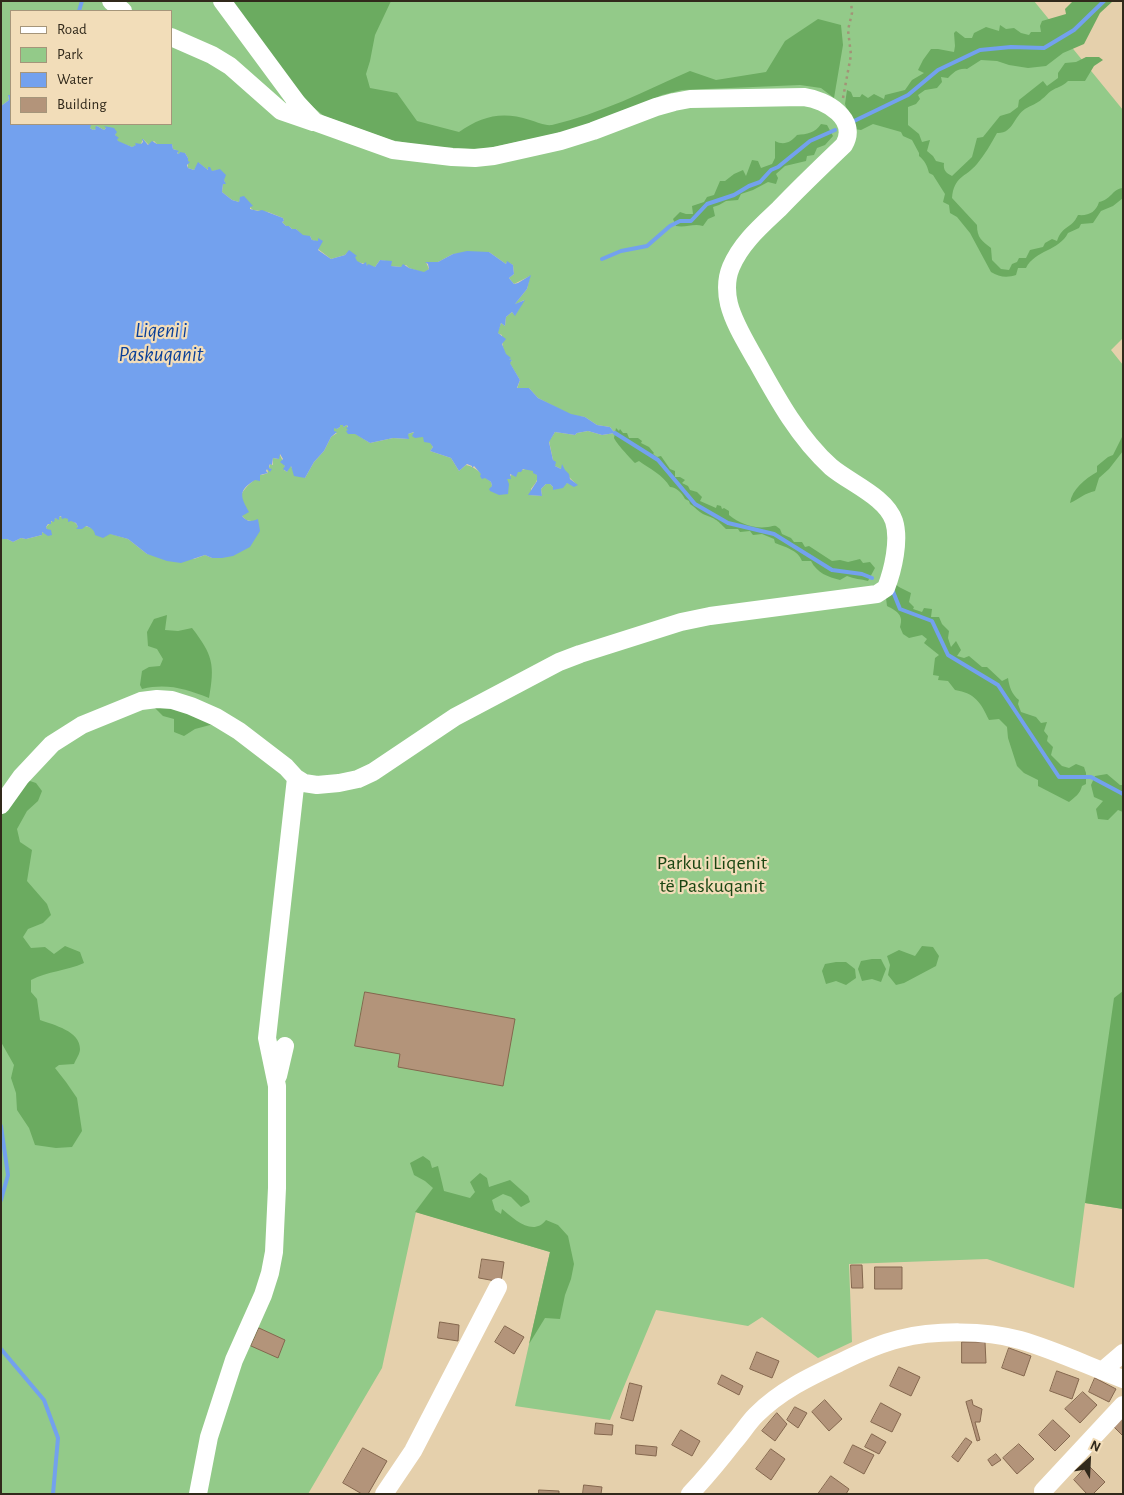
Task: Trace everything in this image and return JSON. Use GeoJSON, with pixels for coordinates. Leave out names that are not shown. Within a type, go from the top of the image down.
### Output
{"type":"FeatureCollection","features":[{"type":"Feature","properties":{"kind":"street"},"geometry":{"type":"LineString","coordinates":[[111,1],[121,10]]}},
{"type":"Feature","properties":{"kind":"street"},"geometry":{"type":"LineString","coordinates":[[222,1],[298,104],[315,122]]}},
{"type":"Feature","properties":{"kind":"street"},"geometry":{"type":"LineString","coordinates":[[1,805],[21,777],[58,741],[82,725],[102,716],[141,701],[156,699],[172,700],[216,717],[286,767],[296,778],[304,783],[318,785],[358,779],[373,772],[455,717],[559,662],[631,637],[710,616],[877,594],[886,588],[894,561],[896,533],[894,520],[877,499],[845,479],[830,466],[814,450],[788,417],[746,343],[730,305],[727,290],[730,270],[744,244],[844,145],[849,132],[848,126],[839,114],[826,103],[816,98],[804,96],[690,99],[656,107],[561,141],[494,156],[475,158],[424,154],[393,150],[281,111],[230,66],[212,55],[172,37]]}},
{"type":"Feature","properties":{"kind":"street"},"geometry":{"type":"LineString","coordinates":[[277,1086],[267,1038],[296,778]]}},
{"type":"Feature","properties":{"kind":"street"},"geometry":{"type":"LineString","coordinates":[[198,1494],[209,1437],[234,1360],[263,1295],[270,1273],[274,1252],[277,1188],[277,1086],[284,1046]]}},
{"type":"Feature","properties":{"kind":"street"},"geometry":{"type":"LineString","coordinates":[[384,1494],[413,1451],[498,1287]]}},
{"type":"Feature","properties":{"kind":"street"},"geometry":{"type":"LineString","coordinates":[[690,1494],[704,1480],[755,1416],[772,1400],[818,1373],[870,1348],[900,1338],[928,1334],[989,1335],[1018,1340],[1047,1349],[1123,1379]]}},
{"type":"Feature","properties":{"kind":"street"},"geometry":{"type":"LineString","coordinates":[[1102,1371],[1123,1354]]}},
{"type":"Feature","properties":{"kind":"street"},"geometry":{"type":"LineString","coordinates":[[1043,1490],[1123,1404]]}},
{"type":"Feature","properties":{"kind":"path"},"geometry":{"type":"LineString","coordinates":[[839,114],[851,55],[848,30],[852,13],[851,1]]}},
{"type":"Feature","properties":{"kind":"green space","name":"Parku i Liqenit të Paskuqanit"},"geometry":{"type":"Polygon","coordinates":[[[1,1],[1034,1],[1123,110],[1123,338],[1111,350],[1123,365],[1123,1209],[1085,1203],[1074,1288],[987,1259],[849,1264],[852,1342],[818,1358],[762,1317],[748,1326],[656,1310],[610,1420],[515,1406],[550,1252],[416,1212],[382,1368],[308,1494],[1,1494],[1,539],[13,542],[21,538],[26,539],[42,535],[41,532],[45,533],[46,527],[55,518],[59,519],[61,517],[73,521],[78,527],[85,526],[128,539],[147,554],[194,559],[205,555],[212,558],[251,521],[246,520],[241,515],[247,509],[241,498],[242,494],[259,474],[268,473],[267,468],[270,471],[271,469],[269,468],[270,464],[273,465],[273,458],[279,459],[279,453],[285,466],[284,470],[287,472],[290,465],[295,473],[305,478],[314,462],[324,451],[331,437],[337,433],[333,432],[334,427],[337,429],[340,425],[343,425],[343,427],[347,425],[348,429],[370,443],[393,438],[408,439],[408,434],[415,432],[413,436],[424,437],[425,442],[430,442],[433,447],[430,451],[451,458],[459,471],[466,465],[480,472],[491,482],[490,491],[521,470],[533,470],[537,475],[537,479],[529,495],[542,496],[541,489],[546,484],[550,484],[553,490],[567,483],[577,485],[561,469],[555,466],[549,441],[555,432],[575,435],[588,431],[602,435],[615,433],[610,427],[597,425],[585,417],[571,415],[538,398],[529,388],[517,389],[520,380],[509,362],[512,361],[505,353],[502,335],[497,333],[501,323],[505,326],[506,317],[512,312],[515,315],[524,300],[514,305],[527,289],[530,276],[514,284],[509,278],[514,274],[513,265],[507,262],[506,264],[489,252],[453,254],[438,262],[426,262],[429,269],[424,273],[409,268],[406,265],[401,267],[391,266],[388,262],[380,260],[375,267],[367,266],[357,262],[349,251],[345,255],[331,259],[318,249],[319,242],[312,240],[310,236],[303,236],[296,229],[286,226],[282,222],[284,221],[283,218],[268,212],[253,210],[240,199],[239,202],[232,200],[222,192],[225,182],[217,170],[210,170],[199,163],[194,170],[188,168],[188,158],[185,153],[179,155],[173,149],[172,144],[157,144],[154,141],[149,145],[143,139],[141,144],[132,147],[118,142],[115,135],[116,132],[106,128],[104,130],[97,126],[93,130],[86,125],[172,125],[172,10],[10,10],[10,95],[8,96],[9,100],[1,106],[1,1]]]}},
{"type":"Feature","properties":{"kind":"green space"},"geometry":{"type":"Polygon","coordinates":[[[230,1],[391,1],[375,35],[366,74],[370,88],[397,93],[417,121],[459,132],[476,122],[501,116],[520,117],[552,125],[587,115],[690,71],[716,80],[766,72],[785,41],[818,19],[841,25],[843,45],[834,98],[821,88],[800,85],[682,90],[662,95],[627,111],[584,127],[536,138],[488,148],[471,149],[424,146],[391,140],[324,116],[297,89],[230,1]]]}},
{"type":"Feature","properties":{"kind":"green space"},"geometry":{"type":"Polygon","coordinates":[[[1073,1],[1113,1],[1100,13],[1084,44],[1063,53],[1046,66],[1028,68],[997,61],[981,60],[967,69],[956,71],[948,78],[941,77],[942,82],[937,88],[925,90],[918,95],[920,99],[916,104],[908,107],[908,125],[919,134],[922,142],[930,140],[927,151],[936,161],[944,163],[945,171],[952,176],[972,157],[977,138],[983,137],[1000,116],[1010,113],[1018,107],[1019,100],[1043,81],[1047,86],[1058,78],[1058,73],[1065,63],[1076,62],[1086,57],[1099,57],[1103,60],[1094,66],[1085,81],[1068,81],[1021,112],[1007,131],[997,133],[973,169],[955,185],[952,198],[977,225],[981,239],[991,248],[992,260],[1001,269],[1009,270],[1012,264],[1017,262],[1019,258],[1026,258],[1030,250],[1043,247],[1045,243],[1052,239],[1057,241],[1062,232],[1073,223],[1078,215],[1092,213],[1099,202],[1106,199],[1116,190],[1123,188],[1123,198],[1113,206],[1101,211],[1093,223],[1081,224],[1079,228],[1068,233],[1059,244],[1035,257],[1026,268],[1018,268],[1016,275],[1000,276],[991,272],[970,233],[957,217],[950,213],[949,205],[943,202],[945,194],[933,175],[929,173],[926,163],[919,156],[912,140],[903,136],[901,132],[873,124],[861,130],[854,129],[845,104],[847,90],[851,92],[853,97],[860,97],[862,94],[868,98],[874,94],[884,99],[885,95],[905,90],[912,80],[924,73],[918,70],[931,49],[954,52],[954,33],[956,31],[965,38],[972,38],[974,33],[986,27],[999,31],[1000,25],[1006,29],[1014,28],[1021,33],[1029,35],[1031,32],[1041,32],[1040,26],[1042,21],[1066,14],[1065,9],[1073,1]]]}},
{"type":"Feature","properties":{"kind":"green space"},"geometry":{"type":"Polygon","coordinates":[[[821,124],[827,125],[833,136],[825,145],[817,148],[814,155],[807,156],[806,161],[785,166],[776,174],[778,178],[776,184],[768,182],[741,194],[738,200],[726,201],[713,207],[715,216],[708,219],[703,226],[676,226],[673,219],[680,212],[693,214],[692,206],[704,202],[707,197],[714,195],[720,181],[725,181],[743,170],[746,176],[752,160],[758,161],[761,168],[772,164],[775,158],[775,141],[787,142],[797,135],[813,131],[821,124]]]}},
{"type":"Feature","properties":{"kind":"green space"},"geometry":{"type":"Polygon","coordinates":[[[616,428],[619,431],[620,429],[623,433],[627,433],[629,438],[638,438],[642,441],[641,443],[649,447],[653,454],[657,457],[661,456],[670,469],[675,471],[675,477],[685,480],[682,483],[702,497],[700,501],[716,508],[717,505],[721,506],[722,509],[724,508],[729,511],[729,515],[733,518],[747,525],[758,527],[776,526],[782,534],[791,538],[794,542],[802,542],[805,547],[809,546],[832,561],[848,562],[860,559],[863,563],[870,562],[875,568],[868,581],[847,576],[840,580],[831,577],[823,574],[811,561],[802,561],[798,554],[775,543],[774,539],[762,534],[753,535],[750,531],[740,532],[738,529],[726,529],[716,520],[701,513],[679,491],[670,487],[656,472],[639,461],[635,463],[614,438],[616,428]]]}},
{"type":"Feature","properties":{"kind":"green space"},"geometry":{"type":"Polygon","coordinates":[[[1123,435],[1123,451],[1099,478],[1095,491],[1070,503],[1073,493],[1097,472],[1097,466],[1113,455],[1123,435]]]}},
{"type":"Feature","properties":{"kind":"green space"},"geometry":{"type":"Polygon","coordinates":[[[893,582],[911,593],[909,602],[914,607],[913,609],[922,612],[924,608],[932,609],[931,617],[939,617],[942,624],[949,631],[948,638],[951,647],[956,641],[961,650],[957,656],[964,658],[969,656],[982,667],[987,667],[1002,681],[1008,678],[1014,696],[1019,700],[1018,704],[1021,712],[1036,717],[1041,723],[1047,722],[1044,731],[1048,736],[1047,741],[1053,747],[1051,755],[1062,766],[1069,768],[1076,764],[1084,767],[1086,784],[1082,786],[1079,793],[1073,799],[1069,802],[1038,786],[1038,780],[1024,773],[1017,766],[1008,738],[1007,727],[999,719],[989,720],[980,704],[972,696],[955,690],[948,681],[938,680],[939,676],[933,675],[935,658],[939,655],[924,643],[927,639],[922,635],[909,638],[903,634],[900,627],[900,616],[887,606],[886,598],[893,582]]]}},
{"type":"Feature","properties":{"kind":"green space"},"geometry":{"type":"Polygon","coordinates":[[[167,615],[165,630],[178,631],[192,628],[208,653],[212,668],[209,698],[176,688],[151,687],[142,689],[140,685],[142,671],[149,667],[160,666],[163,659],[157,649],[148,646],[147,632],[154,619],[167,615]]]}},
{"type":"Feature","properties":{"kind":"green space"},"geometry":{"type":"Polygon","coordinates":[[[157,703],[215,722],[195,729],[184,736],[174,732],[174,719],[163,716],[151,704],[157,703]]]}},
{"type":"Feature","properties":{"kind":"green space"},"geometry":{"type":"Polygon","coordinates":[[[1107,774],[1120,785],[1123,785],[1123,812],[1118,810],[1108,820],[1098,819],[1096,809],[1103,801],[1094,797],[1091,785],[1095,776],[1107,774]]]}},
{"type":"Feature","properties":{"kind":"green space"},"geometry":{"type":"Polygon","coordinates":[[[27,780],[36,783],[42,791],[38,801],[27,811],[17,829],[20,842],[32,850],[27,881],[47,904],[51,915],[43,923],[28,929],[23,937],[31,948],[45,947],[54,954],[65,946],[80,952],[84,963],[31,980],[31,992],[37,999],[40,1020],[71,1033],[79,1043],[80,1051],[74,1064],[59,1065],[55,1068],[77,1098],[82,1131],[72,1147],[56,1148],[35,1145],[29,1128],[17,1110],[16,1093],[11,1078],[14,1065],[1,1042],[1,813],[27,780]]]}},
{"type":"Feature","properties":{"kind":"green space"},"geometry":{"type":"Polygon","coordinates":[[[922,946],[933,947],[939,956],[936,966],[904,983],[896,985],[888,975],[890,965],[887,956],[899,950],[915,956],[922,946]]]}},
{"type":"Feature","properties":{"kind":"green space"},"geometry":{"type":"Polygon","coordinates":[[[881,959],[886,969],[881,982],[872,979],[862,981],[858,969],[861,961],[881,959]]]}},
{"type":"Feature","properties":{"kind":"green space"},"geometry":{"type":"Polygon","coordinates":[[[846,962],[855,969],[856,978],[846,985],[836,981],[826,984],[822,971],[825,964],[846,962]]]}},
{"type":"Feature","properties":{"kind":"green space"},"geometry":{"type":"Polygon","coordinates":[[[1123,991],[1123,1209],[1085,1203],[1114,998],[1123,991]]]}},
{"type":"Feature","properties":{"kind":"green space"},"geometry":{"type":"Polygon","coordinates":[[[423,1156],[430,1161],[432,1168],[438,1166],[444,1191],[470,1198],[475,1192],[470,1182],[480,1173],[487,1178],[489,1187],[510,1180],[528,1196],[530,1202],[521,1207],[511,1197],[503,1194],[492,1200],[495,1210],[501,1214],[502,1209],[524,1225],[530,1227],[541,1225],[546,1220],[558,1225],[568,1236],[574,1264],[560,1319],[545,1318],[529,1344],[550,1252],[415,1212],[433,1188],[414,1175],[410,1163],[423,1156]]]}},
{"type":"Feature","properties":{"kind":"water","name":"Liqeni i Paskuqanit"},"geometry":{"type":"Polygon","coordinates":[[[8,95],[10,95],[10,125],[91,125],[90,128],[93,130],[97,126],[104,130],[106,128],[104,126],[114,128],[117,132],[115,135],[119,138],[117,139],[118,141],[132,147],[136,145],[135,143],[141,144],[143,142],[142,139],[148,145],[152,141],[157,144],[172,144],[173,149],[179,151],[177,153],[185,153],[190,162],[187,165],[188,168],[194,170],[198,162],[208,170],[208,167],[212,171],[220,169],[226,175],[224,180],[226,184],[223,184],[222,192],[232,200],[239,202],[240,197],[244,196],[253,206],[250,209],[262,210],[283,218],[284,221],[282,222],[286,226],[296,229],[303,235],[310,236],[312,240],[318,241],[318,238],[323,241],[318,250],[331,259],[345,255],[349,250],[357,256],[355,257],[357,261],[363,264],[366,262],[367,266],[368,264],[375,267],[380,260],[392,261],[391,266],[401,267],[403,264],[409,268],[424,272],[429,269],[428,264],[425,262],[438,262],[453,254],[467,251],[489,252],[506,264],[507,261],[513,265],[514,274],[509,278],[514,284],[531,275],[527,289],[515,304],[525,300],[515,316],[512,312],[506,317],[505,326],[501,323],[498,333],[506,339],[502,344],[506,354],[511,358],[509,359],[512,360],[510,363],[520,380],[517,388],[529,388],[538,398],[571,414],[585,417],[597,425],[610,427],[615,433],[602,435],[588,431],[575,435],[555,432],[549,442],[553,460],[556,462],[555,466],[561,469],[562,464],[570,479],[578,485],[574,487],[567,483],[563,488],[553,490],[550,484],[546,484],[541,489],[542,496],[528,495],[537,481],[537,475],[533,471],[523,469],[521,472],[518,472],[516,477],[510,474],[511,479],[507,479],[509,484],[508,494],[499,495],[490,491],[491,482],[485,478],[482,479],[481,474],[474,466],[472,468],[472,466],[467,464],[459,471],[451,458],[430,451],[433,447],[430,443],[424,442],[423,437],[415,438],[412,436],[414,432],[408,434],[409,439],[393,438],[370,443],[355,434],[348,434],[346,431],[348,430],[346,428],[348,427],[347,425],[343,427],[343,425],[340,425],[337,429],[334,428],[334,431],[337,432],[331,437],[324,451],[314,462],[305,478],[294,476],[291,466],[287,472],[283,469],[285,466],[280,462],[283,459],[280,454],[279,459],[273,458],[272,465],[270,464],[269,466],[272,469],[270,472],[267,469],[268,473],[260,475],[260,481],[255,480],[245,488],[242,494],[249,512],[242,516],[249,521],[258,519],[260,531],[250,547],[233,556],[222,558],[212,558],[205,555],[181,563],[167,561],[147,554],[128,539],[110,534],[103,538],[95,535],[92,529],[86,526],[82,529],[76,529],[78,527],[76,523],[68,522],[68,519],[62,519],[61,516],[59,520],[55,518],[54,522],[51,521],[51,524],[48,524],[46,527],[51,530],[52,535],[48,536],[42,532],[42,535],[26,539],[21,538],[13,542],[1,539],[1,106],[9,100],[8,95]]]}},
{"type":"Feature","properties":{"kind":"building"},"geometry":{"type":"Polygon","coordinates":[[[365,992],[515,1019],[503,1086],[398,1067],[400,1054],[355,1046],[365,992]]]}},
{"type":"Feature","properties":{"kind":"building"},"geometry":{"type":"Polygon","coordinates":[[[482,1259],[504,1262],[501,1282],[479,1278],[482,1259]]]}},
{"type":"Feature","properties":{"kind":"building"},"geometry":{"type":"Polygon","coordinates":[[[851,1265],[862,1265],[863,1288],[852,1288],[851,1265]]]}},
{"type":"Feature","properties":{"kind":"building"},"geometry":{"type":"Polygon","coordinates":[[[875,1267],[902,1267],[902,1289],[875,1289],[875,1267]]]}},
{"type":"Feature","properties":{"kind":"building"},"geometry":{"type":"Polygon","coordinates":[[[440,1322],[459,1325],[458,1341],[438,1338],[440,1322]]]}},
{"type":"Feature","properties":{"kind":"building"},"geometry":{"type":"Polygon","coordinates":[[[505,1326],[524,1337],[514,1354],[495,1342],[505,1326]]]}},
{"type":"Feature","properties":{"kind":"building"},"geometry":{"type":"Polygon","coordinates":[[[259,1328],[285,1340],[278,1358],[251,1346],[259,1328]]]}},
{"type":"Feature","properties":{"kind":"building"},"geometry":{"type":"Polygon","coordinates":[[[962,1342],[985,1342],[986,1363],[962,1363],[962,1342]]]}},
{"type":"Feature","properties":{"kind":"building"},"geometry":{"type":"Polygon","coordinates":[[[1009,1348],[1031,1356],[1024,1376],[1002,1368],[1009,1348]]]}},
{"type":"Feature","properties":{"kind":"building"},"geometry":{"type":"Polygon","coordinates":[[[757,1352],[779,1361],[772,1378],[750,1369],[757,1352]]]}},
{"type":"Feature","properties":{"kind":"building"},"geometry":{"type":"Polygon","coordinates":[[[899,1367],[920,1377],[911,1396],[890,1386],[899,1367]]]}},
{"type":"Feature","properties":{"kind":"building"},"geometry":{"type":"Polygon","coordinates":[[[1057,1371],[1079,1379],[1072,1399],[1050,1391],[1057,1371]]]}},
{"type":"Feature","properties":{"kind":"building"},"geometry":{"type":"Polygon","coordinates":[[[722,1375],[743,1386],[739,1395],[718,1384],[722,1375]]]}},
{"type":"Feature","properties":{"kind":"building"},"geometry":{"type":"Polygon","coordinates":[[[1095,1378],[1116,1389],[1109,1402],[1089,1392],[1095,1378]]]}},
{"type":"Feature","properties":{"kind":"building"},"geometry":{"type":"Polygon","coordinates":[[[630,1383],[642,1386],[633,1421],[621,1418],[630,1383]]]}},
{"type":"Feature","properties":{"kind":"building"},"geometry":{"type":"Polygon","coordinates":[[[1083,1392],[1097,1405],[1080,1423],[1065,1409],[1083,1392]]]}},
{"type":"Feature","properties":{"kind":"building"},"geometry":{"type":"Polygon","coordinates":[[[825,1400],[842,1419],[829,1431],[812,1412],[825,1400]]]}},
{"type":"Feature","properties":{"kind":"building"},"geometry":{"type":"Polygon","coordinates":[[[972,1400],[973,1405],[982,1409],[980,1422],[975,1422],[980,1440],[977,1441],[966,1402],[972,1400]]]}},
{"type":"Feature","properties":{"kind":"building"},"geometry":{"type":"Polygon","coordinates":[[[881,1403],[901,1414],[892,1432],[871,1422],[881,1403]]]}},
{"type":"Feature","properties":{"kind":"building"},"geometry":{"type":"Polygon","coordinates":[[[795,1407],[807,1413],[798,1428],[787,1420],[795,1407]]]}},
{"type":"Feature","properties":{"kind":"building"},"geometry":{"type":"Polygon","coordinates":[[[777,1413],[787,1424],[775,1441],[762,1431],[777,1413]]]}},
{"type":"Feature","properties":{"kind":"building"},"geometry":{"type":"Polygon","coordinates":[[[1123,1418],[1123,1436],[1114,1427],[1123,1418]]]}},
{"type":"Feature","properties":{"kind":"building"},"geometry":{"type":"Polygon","coordinates":[[[1053,1420],[1070,1436],[1055,1451],[1039,1435],[1053,1420]]]}},
{"type":"Feature","properties":{"kind":"building"},"geometry":{"type":"Polygon","coordinates":[[[596,1423],[613,1425],[612,1435],[595,1434],[596,1423]]]}},
{"type":"Feature","properties":{"kind":"building"},"geometry":{"type":"Polygon","coordinates":[[[681,1430],[700,1441],[692,1456],[672,1445],[681,1430]]]}},
{"type":"Feature","properties":{"kind":"building"},"geometry":{"type":"Polygon","coordinates":[[[872,1434],[886,1442],[879,1454],[865,1447],[872,1434]]]}},
{"type":"Feature","properties":{"kind":"building"},"geometry":{"type":"Polygon","coordinates":[[[966,1438],[972,1442],[958,1462],[952,1457],[966,1438]]]}},
{"type":"Feature","properties":{"kind":"building"},"geometry":{"type":"Polygon","coordinates":[[[1019,1444],[1034,1459],[1017,1474],[1003,1458],[1019,1444]]]}},
{"type":"Feature","properties":{"kind":"building"},"geometry":{"type":"Polygon","coordinates":[[[636,1445],[657,1447],[656,1456],[636,1454],[636,1445]]]}},
{"type":"Feature","properties":{"kind":"building"},"geometry":{"type":"Polygon","coordinates":[[[853,1445],[874,1455],[864,1474],[844,1463],[853,1445]]]}},
{"type":"Feature","properties":{"kind":"building"},"geometry":{"type":"Polygon","coordinates":[[[363,1448],[387,1461],[368,1494],[362,1494],[343,1483],[363,1448]]]}},
{"type":"Feature","properties":{"kind":"building"},"geometry":{"type":"Polygon","coordinates":[[[771,1449],[785,1459],[771,1480],[756,1469],[771,1449]]]}},
{"type":"Feature","properties":{"kind":"building"},"geometry":{"type":"Polygon","coordinates":[[[996,1454],[1001,1460],[992,1466],[988,1460],[996,1454]]]}},
{"type":"Feature","properties":{"kind":"building"},"geometry":{"type":"Polygon","coordinates":[[[1088,1465],[1105,1482],[1093,1494],[1087,1494],[1074,1480],[1088,1465]]]}},
{"type":"Feature","properties":{"kind":"building"},"geometry":{"type":"Polygon","coordinates":[[[831,1476],[849,1489],[846,1494],[818,1494],[831,1476]]]}},
{"type":"Feature","properties":{"kind":"building"},"geometry":{"type":"Polygon","coordinates":[[[584,1485],[602,1487],[601,1494],[583,1494],[584,1485]]]}},
{"type":"Feature","properties":{"kind":"building"},"geometry":{"type":"Polygon","coordinates":[[[539,1490],[559,1491],[559,1494],[539,1494],[539,1490]]]}},
{"type":"Feature","properties":{"kind":"waterway"},"geometry":{"type":"LineString","coordinates":[[79,10],[82,1]]}},
{"type":"Feature","properties":{"kind":"waterway"},"geometry":{"type":"LineString","coordinates":[[852,122],[908,95],[938,70],[980,50],[1011,47],[1044,48],[1074,30],[1104,1]]}},
{"type":"Feature","properties":{"kind":"waterway"},"geometry":{"type":"LineString","coordinates":[[602,259],[621,251],[647,246],[670,226],[680,221],[691,221],[707,204],[734,195],[760,182],[771,170],[778,167],[810,141],[835,130]]}},
{"type":"Feature","properties":{"kind":"waterway"},"geometry":{"type":"LineString","coordinates":[[615,433],[658,460],[695,504],[728,523],[774,534],[832,570],[862,574],[872,578]]}},
{"type":"Feature","properties":{"kind":"waterway"},"geometry":{"type":"LineString","coordinates":[[892,589],[900,609],[932,621],[948,655],[998,685],[1059,777],[1091,777],[1123,794]]}},
{"type":"Feature","properties":{"kind":"waterway"},"geometry":{"type":"LineString","coordinates":[[1,1126],[8,1175],[1,1200]]}},
{"type":"Feature","properties":{"kind":"waterway"},"geometry":{"type":"LineString","coordinates":[[1,1349],[44,1400],[58,1438],[53,1494]]}}]}
